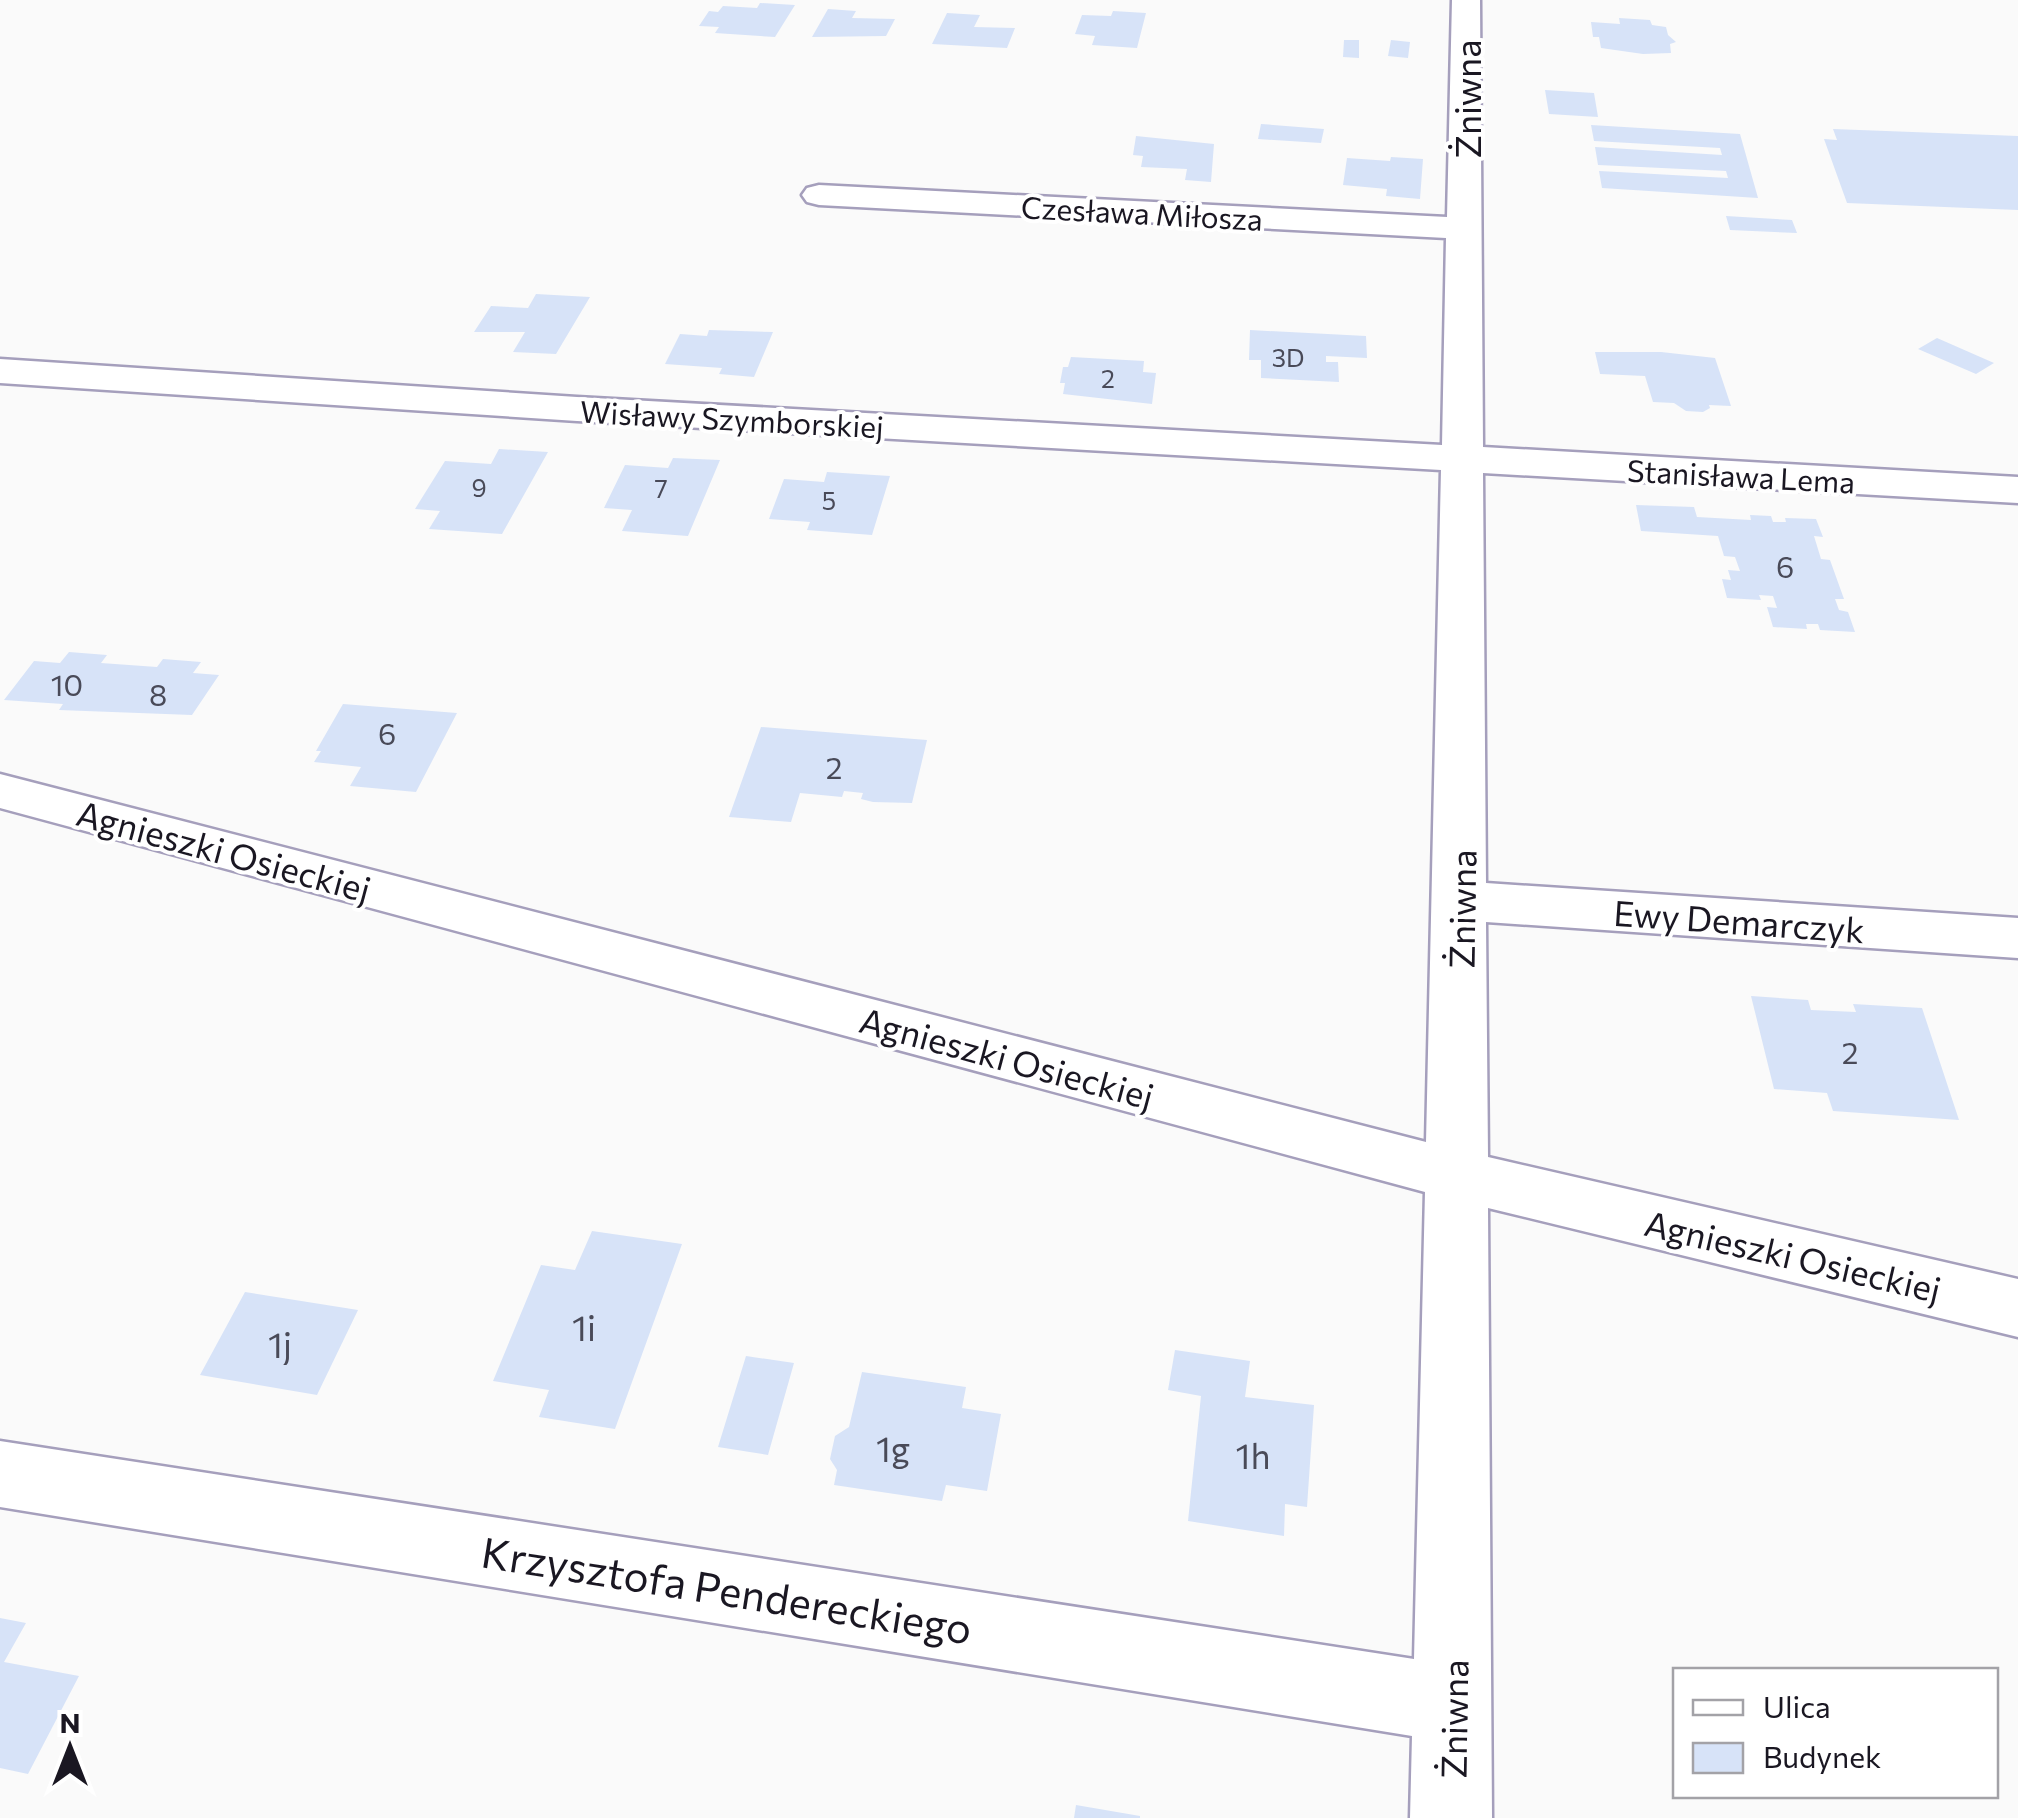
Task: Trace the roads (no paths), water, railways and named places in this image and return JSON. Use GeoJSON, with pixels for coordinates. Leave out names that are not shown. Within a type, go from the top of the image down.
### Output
{"type":"FeatureCollection","features":[{"type":"Feature","properties":{"kind":"street","name":"Żniwna"},"geometry":{"type":"LineString","coordinates":[[1451,1818],[1466,0]]}},
{"type":"Feature","properties":{"kind":"street","name":"Czesława Miłosza"},"geometry":{"type":"LineString","coordinates":[[819,195],[1465,228]]}},
{"type":"Feature","properties":{"kind":"street","name":"Wisławy Szymborskiej"},"geometry":{"type":"LineString","coordinates":[[0,371],[1464,461]]}},
{"type":"Feature","properties":{"kind":"street","name":"Stanisława Lema"},"geometry":{"type":"LineString","coordinates":[[1464,461],[2018,490]]}},
{"type":"Feature","properties":{"kind":"street","name":"Agnieszki Osieckiej"},"geometry":{"type":"LineString","coordinates":[[0,791],[1457,1175],[2018,1308]]}},
{"type":"Feature","properties":{"kind":"street","name":"Ewy Demarczyk"},"geometry":{"type":"LineString","coordinates":[[1461,901],[2018,938]]}},
{"type":"Feature","properties":{"kind":"street","name":"Krzysztofa Pendereckiego"},"geometry":{"type":"LineString","coordinates":[[0,1474],[1454,1704]]}}]}
